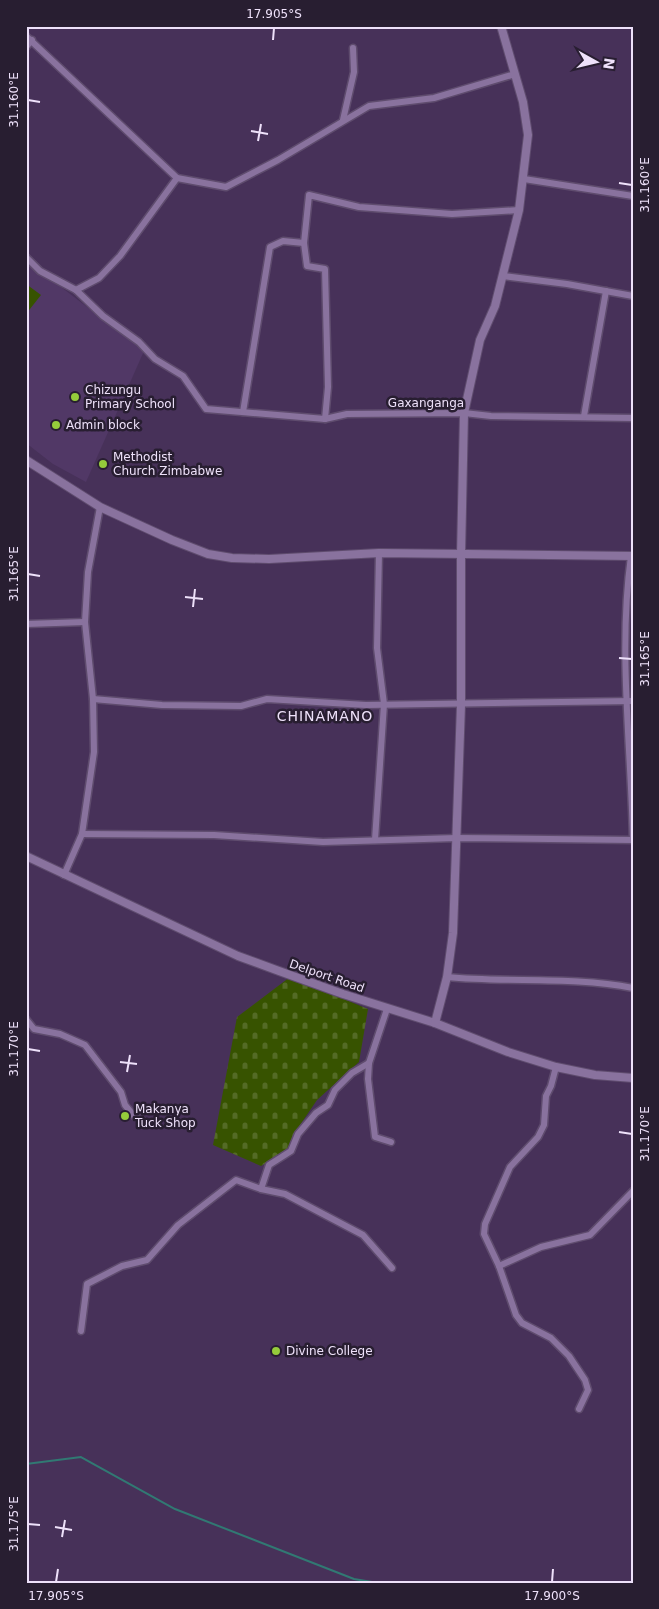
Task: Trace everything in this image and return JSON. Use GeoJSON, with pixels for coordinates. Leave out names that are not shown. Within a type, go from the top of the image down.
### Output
{"type":"FeatureCollection","features":[{"type":"Feature","properties":{"kind":"street"},"geometry":{"type":"LineString","coordinates":[[434,1024],[448,977],[453,933],[461,705],[461,555],[464,413],[480,340],[495,306],[519,210],[528,135],[523,102],[501,26]]}},
{"type":"Feature","properties":{"kind":"street"},"geometry":{"type":"LineString","coordinates":[[26,47],[29,38],[177,178],[226,187],[278,160],[369,106],[434,98],[514,74]]}},
{"type":"Feature","properties":{"kind":"street"},"geometry":{"type":"LineString","coordinates":[[343,120],[354,72],[353,48]]}},
{"type":"Feature","properties":{"kind":"street"},"geometry":{"type":"LineString","coordinates":[[26,257],[40,271],[76,290],[99,278],[120,256],[177,178]]}},
{"type":"Feature","properties":{"kind":"street"},"geometry":{"type":"LineString","coordinates":[[524,179],[633,196]]}},
{"type":"Feature","properties":{"kind":"street"},"geometry":{"type":"LineString","coordinates":[[324,418],[328,387],[325,268],[307,266],[304,243],[309,195],[359,207],[442,213],[519,210]]}},
{"type":"Feature","properties":{"kind":"street"},"geometry":{"type":"LineString","coordinates":[[243,412],[270,247],[283,241],[304,243]]}},
{"type":"Feature","properties":{"kind":"street"},"geometry":{"type":"LineString","coordinates":[[503,276],[633,296]]}},
{"type":"Feature","properties":{"kind":"street","name":"Gaxanganga"},"geometry":{"type":"LineString","coordinates":[[76,290],[103,316],[139,342],[155,358],[183,376],[206,409],[220,412],[324,418],[347,414],[464,413],[491,416],[633,418]]}},
{"type":"Feature","properties":{"kind":"street"},"geometry":{"type":"LineString","coordinates":[[584,416],[606,291]]}},
{"type":"Feature","properties":{"kind":"street"},"geometry":{"type":"LineString","coordinates":[[26,460],[100,507],[172,540],[208,554],[232,558],[269,559],[379,553],[632,556],[627,584],[633,840],[457,838],[310,842],[214,835],[82,834]]}},
{"type":"Feature","properties":{"kind":"street"},"geometry":{"type":"LineString","coordinates":[[64,875],[82,834],[94,752],[93,699],[85,622],[88,572],[100,507]]}},
{"type":"Feature","properties":{"kind":"street"},"geometry":{"type":"LineString","coordinates":[[375,840],[384,704],[377,648],[379,553]]}},
{"type":"Feature","properties":{"kind":"street"},"geometry":{"type":"LineString","coordinates":[[26,624],[85,622]]}},
{"type":"Feature","properties":{"kind":"street"},"geometry":{"type":"LineString","coordinates":[[93,699],[162,705],[240,706],[267,700],[461,705],[629,701]]}},
{"type":"Feature","properties":{"kind":"street","name":"Delport Road"},"geometry":{"type":"LineString","coordinates":[[26,856],[238,956],[434,1024],[508,1052],[556,1067],[595,1075],[633,1078]]}},
{"type":"Feature","properties":{"kind":"street"},"geometry":{"type":"LineString","coordinates":[[448,977],[486,981],[580,982],[633,988]]}},
{"type":"Feature","properties":{"kind":"street"},"geometry":{"type":"LineString","coordinates":[[387,1008],[369,1063],[370,1111],[375,1138],[391,1142]]}},
{"type":"Feature","properties":{"kind":"street"},"geometry":{"type":"LineString","coordinates":[[26,1019],[34,1029],[60,1034],[72,1041],[85,1045],[121,1092],[125,1105],[134,1116],[142,1120]]}},
{"type":"Feature","properties":{"kind":"street"},"geometry":{"type":"LineString","coordinates":[[260,1189],[269,1165],[291,1152],[298,1134],[316,1113],[328,1105],[336,1090],[352,1073],[369,1063]]}},
{"type":"Feature","properties":{"kind":"street"},"geometry":{"type":"LineString","coordinates":[[556,1067],[552,1086],[546,1096],[544,1125],[538,1137],[510,1167],[485,1224],[484,1234],[499,1266],[516,1315],[522,1322],[551,1338],[569,1356],[585,1380],[588,1390],[579,1409]]}},
{"type":"Feature","properties":{"kind":"street"},"geometry":{"type":"LineString","coordinates":[[81,1331],[87,1284],[122,1266],[147,1260],[178,1225],[236,1180],[260,1189],[285,1194],[363,1235],[392,1268]]}},
{"type":"Feature","properties":{"kind":"street"},"geometry":{"type":"LineString","coordinates":[[499,1266],[541,1246],[590,1235],[633,1192]]}},
{"type":"Feature","properties":{"kind":"shaded area","name":"Chizungu Primary School"},"geometry":{"type":"Polygon","coordinates":[[[26,260],[144,351],[86,482],[53,464],[26,443],[26,260]]]}},
{"type":"Feature","properties":{"kind":"green space"},"geometry":{"type":"Polygon","coordinates":[[[26,284],[41,295],[26,314],[26,284]]]}},
{"type":"Feature","properties":{"kind":"green space"},"geometry":{"type":"Polygon","coordinates":[[[290,977],[368,1009],[359,1062],[317,1100],[300,1125],[287,1150],[261,1166],[213,1145],[237,1017],[290,977]]]}},
{"type":"Feature","properties":{"kind":"waterway"},"geometry":{"type":"LineString","coordinates":[[26,1464],[81,1457],[175,1509],[354,1579],[378,1583]]}},
{"type":"Feature","properties":{"kind":"place","name":"Chizungu Primary School"},"geometry":{"type":"Point","coordinates":[75,397]}},
{"type":"Feature","properties":{"kind":"place","name":"Admin block"},"geometry":{"type":"Point","coordinates":[56,425]}},
{"type":"Feature","properties":{"kind":"place","name":"Methodist Church Zimbabwe"},"geometry":{"type":"Point","coordinates":[103,464]}},
{"type":"Feature","properties":{"kind":"place","name":"Makanya Tuck Shop"},"geometry":{"type":"Point","coordinates":[125,1116]}},
{"type":"Feature","properties":{"kind":"place","name":"Divine College"},"geometry":{"type":"Point","coordinates":[276,1351]}},
{"type":"Feature","properties":{"kind":"district","name":"CHINAMANO"},"geometry":{"type":"Point","coordinates":[325,716]}}]}
